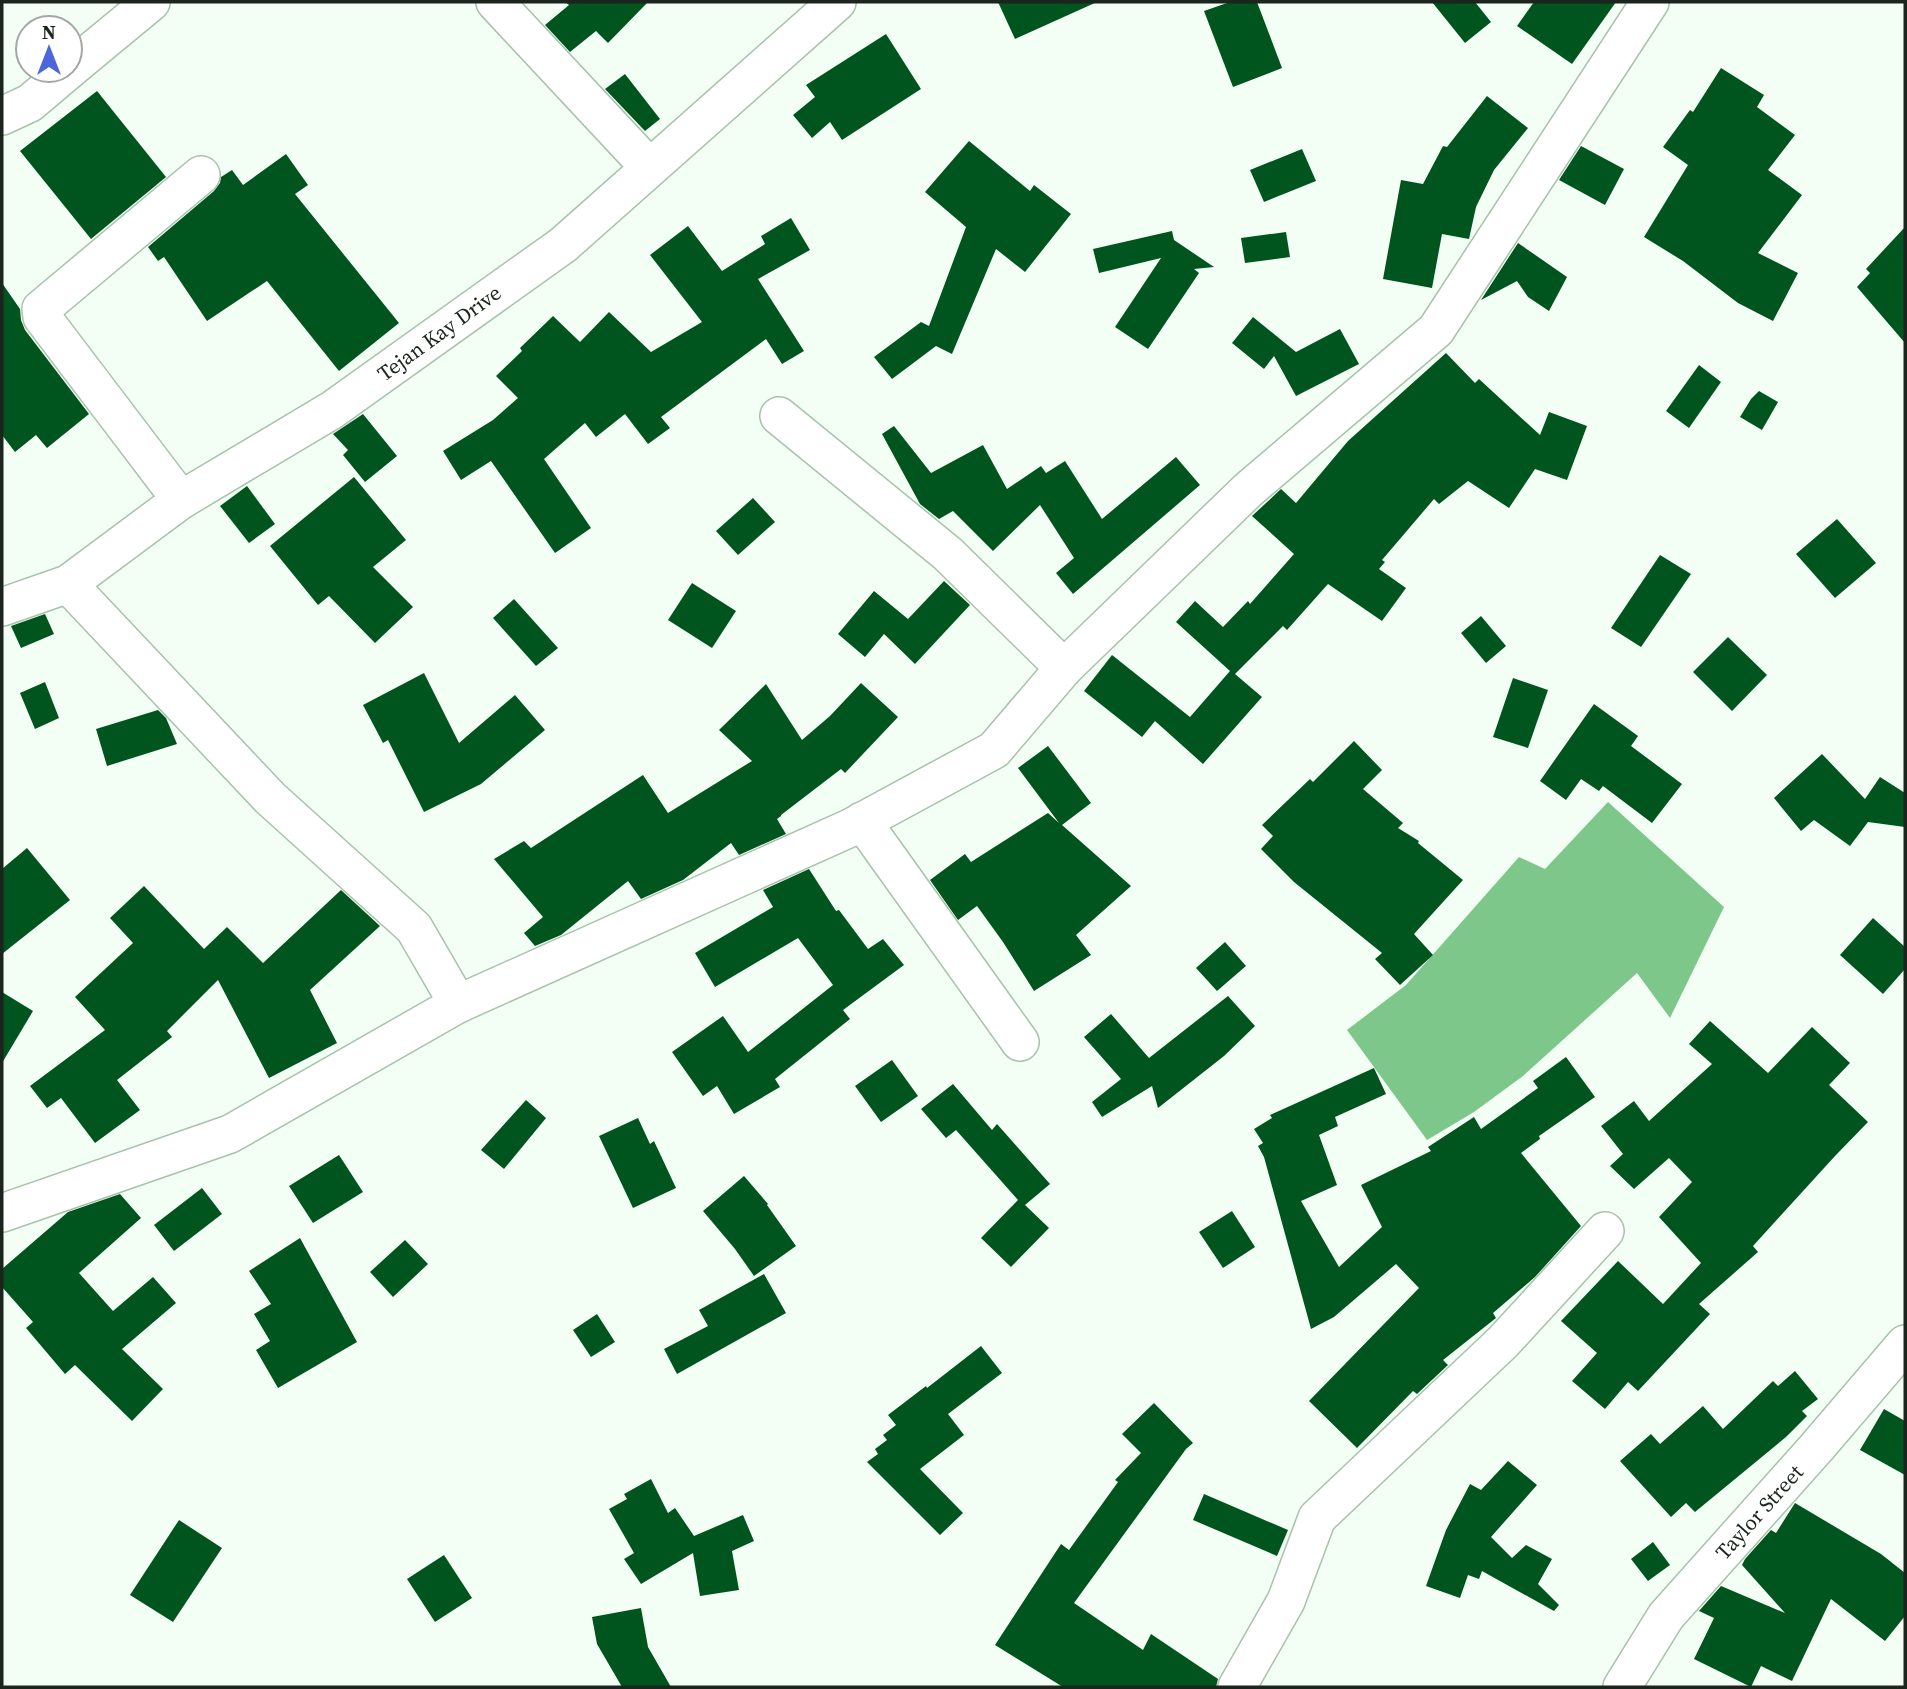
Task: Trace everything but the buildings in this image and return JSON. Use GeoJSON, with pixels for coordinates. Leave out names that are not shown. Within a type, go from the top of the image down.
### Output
{"type":"FeatureCollection","features":[{"type":"Feature","properties":{"kind":"street"},"geometry":{"type":"LineString","coordinates":[[84,58],[151,2]]}},
{"type":"Feature","properties":{"kind":"street"},"geometry":{"type":"LineString","coordinates":[[495,2],[649,167]]}},
{"type":"Feature","properties":{"kind":"street"},"geometry":{"type":"LineString","coordinates":[[2,1213],[230,1134],[458,1004],[862,821],[994,750],[1064,668],[1248,490],[1436,330],[1650,2]]}},
{"type":"Feature","properties":{"kind":"street","name":"Tejan Kay Drive"},"geometry":{"type":"LineString","coordinates":[[2,607],[68,583],[181,500],[332,410],[563,245],[831,3]]}},
{"type":"Feature","properties":{"kind":"street"},"geometry":{"type":"LineString","coordinates":[[2,116],[30,103],[52,84]]}},
{"type":"Feature","properties":{"kind":"street"},"geometry":{"type":"LineString","coordinates":[[181,500],[42,317],[41,309],[201,175]]}},
{"type":"Feature","properties":{"kind":"street"},"geometry":{"type":"LineString","coordinates":[[779,416],[948,554],[1064,668]]}},
{"type":"Feature","properties":{"kind":"street"},"geometry":{"type":"LineString","coordinates":[[68,583],[270,798],[414,928],[458,1004]]}},
{"type":"Feature","properties":{"kind":"street"},"geometry":{"type":"LineString","coordinates":[[862,821],[1020,1042]]}},
{"type":"Feature","properties":{"kind":"street"},"geometry":{"type":"LineString","coordinates":[[1237,1687],[1286,1601],[1317,1518],[1503,1342],[1605,1231]]}},
{"type":"Feature","properties":{"kind":"street","name":"Taylor Street"},"geometry":{"type":"LineString","coordinates":[[1622,1687],[1666,1616],[1905,1344]]}},
{"type":"Feature","properties":{"kind":"green space"},"geometry":{"type":"Polygon","coordinates":[[[1608,802],[1724,907],[1670,1018],[1637,973],[1523,1076],[1474,1112],[1427,1140],[1347,1030],[1406,985],[1519,857],[1545,869],[1608,802]]]}}]}
